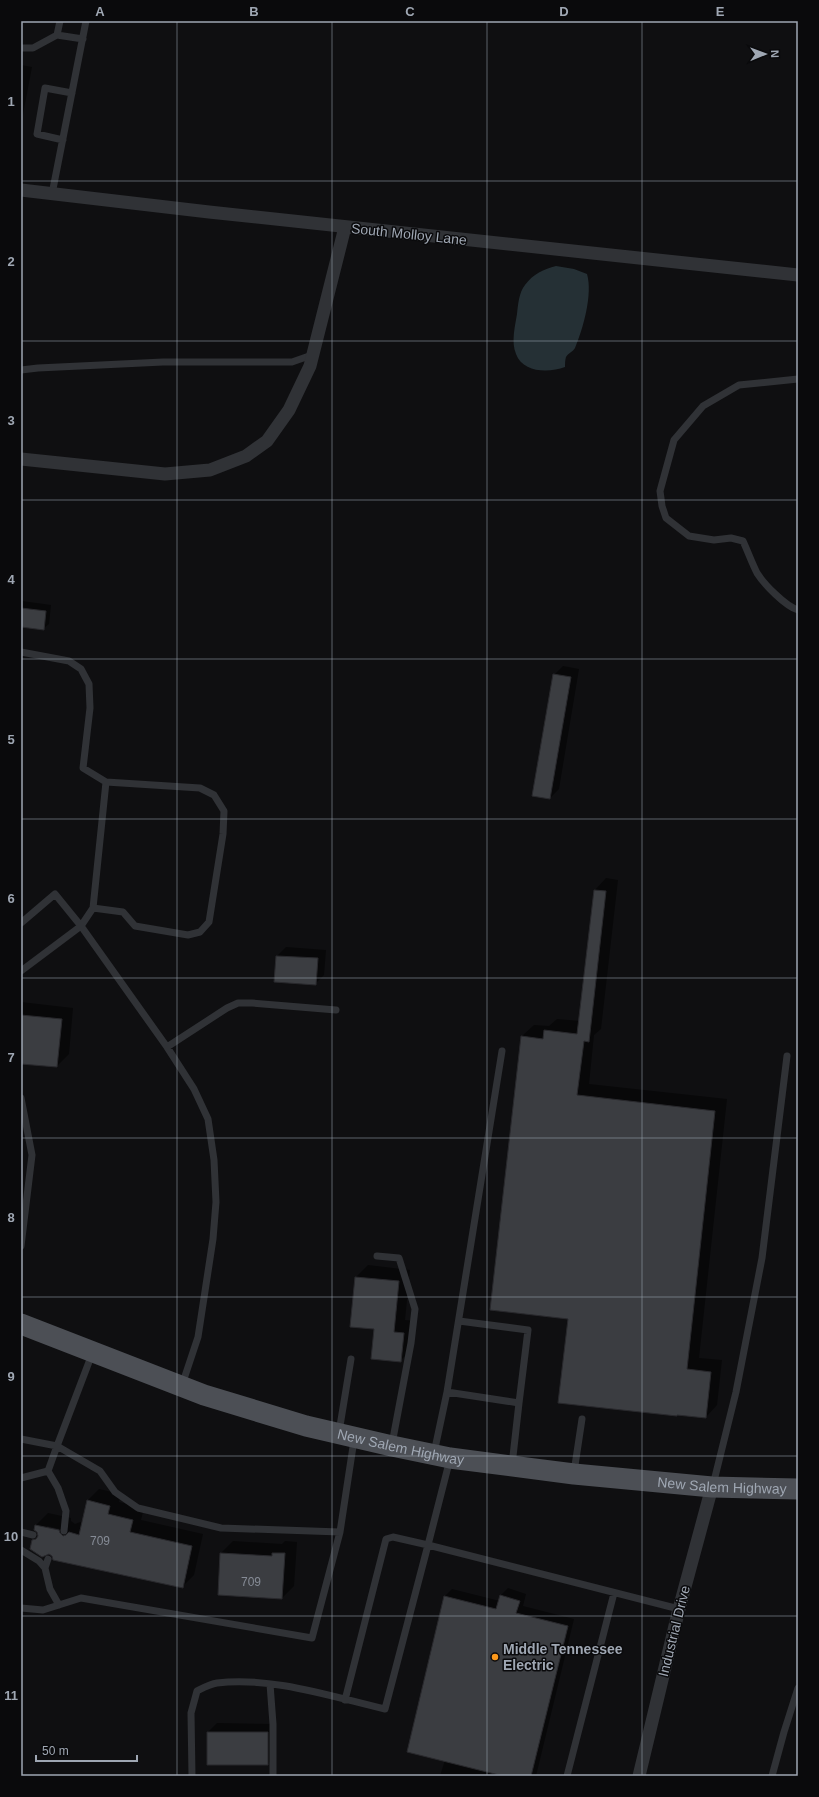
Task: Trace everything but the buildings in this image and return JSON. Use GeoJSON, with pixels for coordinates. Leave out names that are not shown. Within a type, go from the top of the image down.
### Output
{"type":"FeatureCollection","features":[{"type":"Feature","properties":{"kind":"main road","name":"New Salem Highway"},"geometry":{"type":"LineString","coordinates":[[21,1324],[182,1387],[306,1426],[442,1457],[512,1467],[712,1488],[798,1489]]}},
{"type":"Feature","properties":{"kind":"street","name":"South Molloy Lane"},"geometry":{"type":"LineString","coordinates":[[21,190],[345,227],[798,275]]}},
{"type":"Feature","properties":{"kind":"street"},"geometry":{"type":"LineString","coordinates":[[21,459],[165,474],[210,470],[246,456],[267,441],[289,410],[310,366],[345,227]]}},
{"type":"Feature","properties":{"kind":"street","name":"Industrial Drive"},"geometry":{"type":"LineString","coordinates":[[639,1776],[679,1609],[712,1488]]}},
{"type":"Feature","properties":{"kind":"lane"},"geometry":{"type":"LineString","coordinates":[[57,34],[60,21]]}},
{"type":"Feature","properties":{"kind":"lane"},"geometry":{"type":"LineString","coordinates":[[52,194],[86,21]]}},
{"type":"Feature","properties":{"kind":"lane"},"geometry":{"type":"LineString","coordinates":[[21,48],[33,48],[57,34],[83,39]]}},
{"type":"Feature","properties":{"kind":"lane"},"geometry":{"type":"LineString","coordinates":[[63,140],[37,134],[45,88],[72,93]]}},
{"type":"Feature","properties":{"kind":"lane"},"geometry":{"type":"LineString","coordinates":[[21,370],[163,362],[292,362],[312,355]]}},
{"type":"Feature","properties":{"kind":"lane"},"geometry":{"type":"LineString","coordinates":[[798,379],[738,385],[703,406],[674,440],[660,491],[662,506],[666,518],[689,536],[714,540],[731,538],[743,541],[758,573],[791,608],[798,610]]}},
{"type":"Feature","properties":{"kind":"lane"},"geometry":{"type":"LineString","coordinates":[[21,652],[70,661],[81,669],[89,684],[90,708],[84,768],[106,782],[200,788],[214,795],[224,811],[223,834],[209,922],[200,932],[188,935],[135,926],[124,912],[93,908]]}},
{"type":"Feature","properties":{"kind":"lane"},"geometry":{"type":"LineString","coordinates":[[21,971],[82,926],[93,908],[106,782]]}},
{"type":"Feature","properties":{"kind":"lane"},"geometry":{"type":"LineString","coordinates":[[21,923],[55,894],[82,926],[166,1047],[194,1089],[208,1119],[214,1160],[216,1202],[213,1239],[198,1337],[182,1387]]}},
{"type":"Feature","properties":{"kind":"lane"},"geometry":{"type":"LineString","coordinates":[[166,1047],[227,1008],[238,1003],[336,1010]]}},
{"type":"Feature","properties":{"kind":"lane"},"geometry":{"type":"LineString","coordinates":[[192,1776],[190,1713],[197,1691],[215,1683],[245,1682],[270,1684],[385,1709],[428,1545],[442,1457],[447,1392],[502,1051]]}},
{"type":"Feature","properties":{"kind":"lane"},"geometry":{"type":"LineString","coordinates":[[712,1488],[736,1392],[762,1258],[787,1056]]}},
{"type":"Feature","properties":{"kind":"lane"},"geometry":{"type":"LineString","coordinates":[[21,1098],[32,1154],[21,1246]]}},
{"type":"Feature","properties":{"kind":"lane"},"geometry":{"type":"LineString","coordinates":[[377,1256],[399,1258],[415,1309],[411,1343],[392,1446]]}},
{"type":"Feature","properties":{"kind":"lane"},"geometry":{"type":"LineString","coordinates":[[459,1322],[528,1330],[512,1467]]}},
{"type":"Feature","properties":{"kind":"lane"},"geometry":{"type":"LineString","coordinates":[[48,1471],[92,1353]]}},
{"type":"Feature","properties":{"kind":"lane"},"geometry":{"type":"LineString","coordinates":[[21,1608],[43,1610],[81,1598],[312,1638],[340,1532],[351,1358]]}},
{"type":"Feature","properties":{"kind":"lane"},"geometry":{"type":"LineString","coordinates":[[447,1392],[519,1403]]}},
{"type":"Feature","properties":{"kind":"lane"},"geometry":{"type":"LineString","coordinates":[[574,1474],[582,1418]]}},
{"type":"Feature","properties":{"kind":"lane"},"geometry":{"type":"LineString","coordinates":[[21,1439],[57,1446],[100,1471],[115,1492],[138,1508],[221,1528],[340,1532]]}},
{"type":"Feature","properties":{"kind":"lane"},"geometry":{"type":"LineString","coordinates":[[21,1478],[48,1471]]}},
{"type":"Feature","properties":{"kind":"lane"},"geometry":{"type":"LineString","coordinates":[[48,1471],[58,1488],[66,1511],[64,1531]]}},
{"type":"Feature","properties":{"kind":"lane"},"geometry":{"type":"LineString","coordinates":[[21,1532],[33,1535]]}},
{"type":"Feature","properties":{"kind":"lane"},"geometry":{"type":"LineString","coordinates":[[345,1700],[386,1539],[393,1537],[679,1609]]}},
{"type":"Feature","properties":{"kind":"lane"},"geometry":{"type":"LineString","coordinates":[[21,1550],[39,1561],[45,1568],[50,1589],[59,1605]]}},
{"type":"Feature","properties":{"kind":"lane"},"geometry":{"type":"LineString","coordinates":[[45,1568],[48,1559]]}},
{"type":"Feature","properties":{"kind":"lane"},"geometry":{"type":"LineString","coordinates":[[567,1776],[614,1593]]}},
{"type":"Feature","properties":{"kind":"lane"},"geometry":{"type":"LineString","coordinates":[[270,1684],[273,1724],[273,1776]]}},
{"type":"Feature","properties":{"kind":"lane"},"geometry":{"type":"LineString","coordinates":[[772,1776],[798,1688]]}},
{"type":"Feature","properties":{"kind":"shaded area"},"geometry":{"type":"Polygon","coordinates":[[[556,266],[574,269],[587,274],[589,282],[588,301],[581,331],[575,348],[566,357],[565,367],[544,371],[537,370],[524,365],[516,354],[514,334],[518,303],[523,288],[528,281],[543,270],[556,266]]]}},
{"type":"Feature","properties":{"kind":"place","name":"Middle Tennessee Electric"},"geometry":{"type":"Point","coordinates":[495,1657]}}]}
